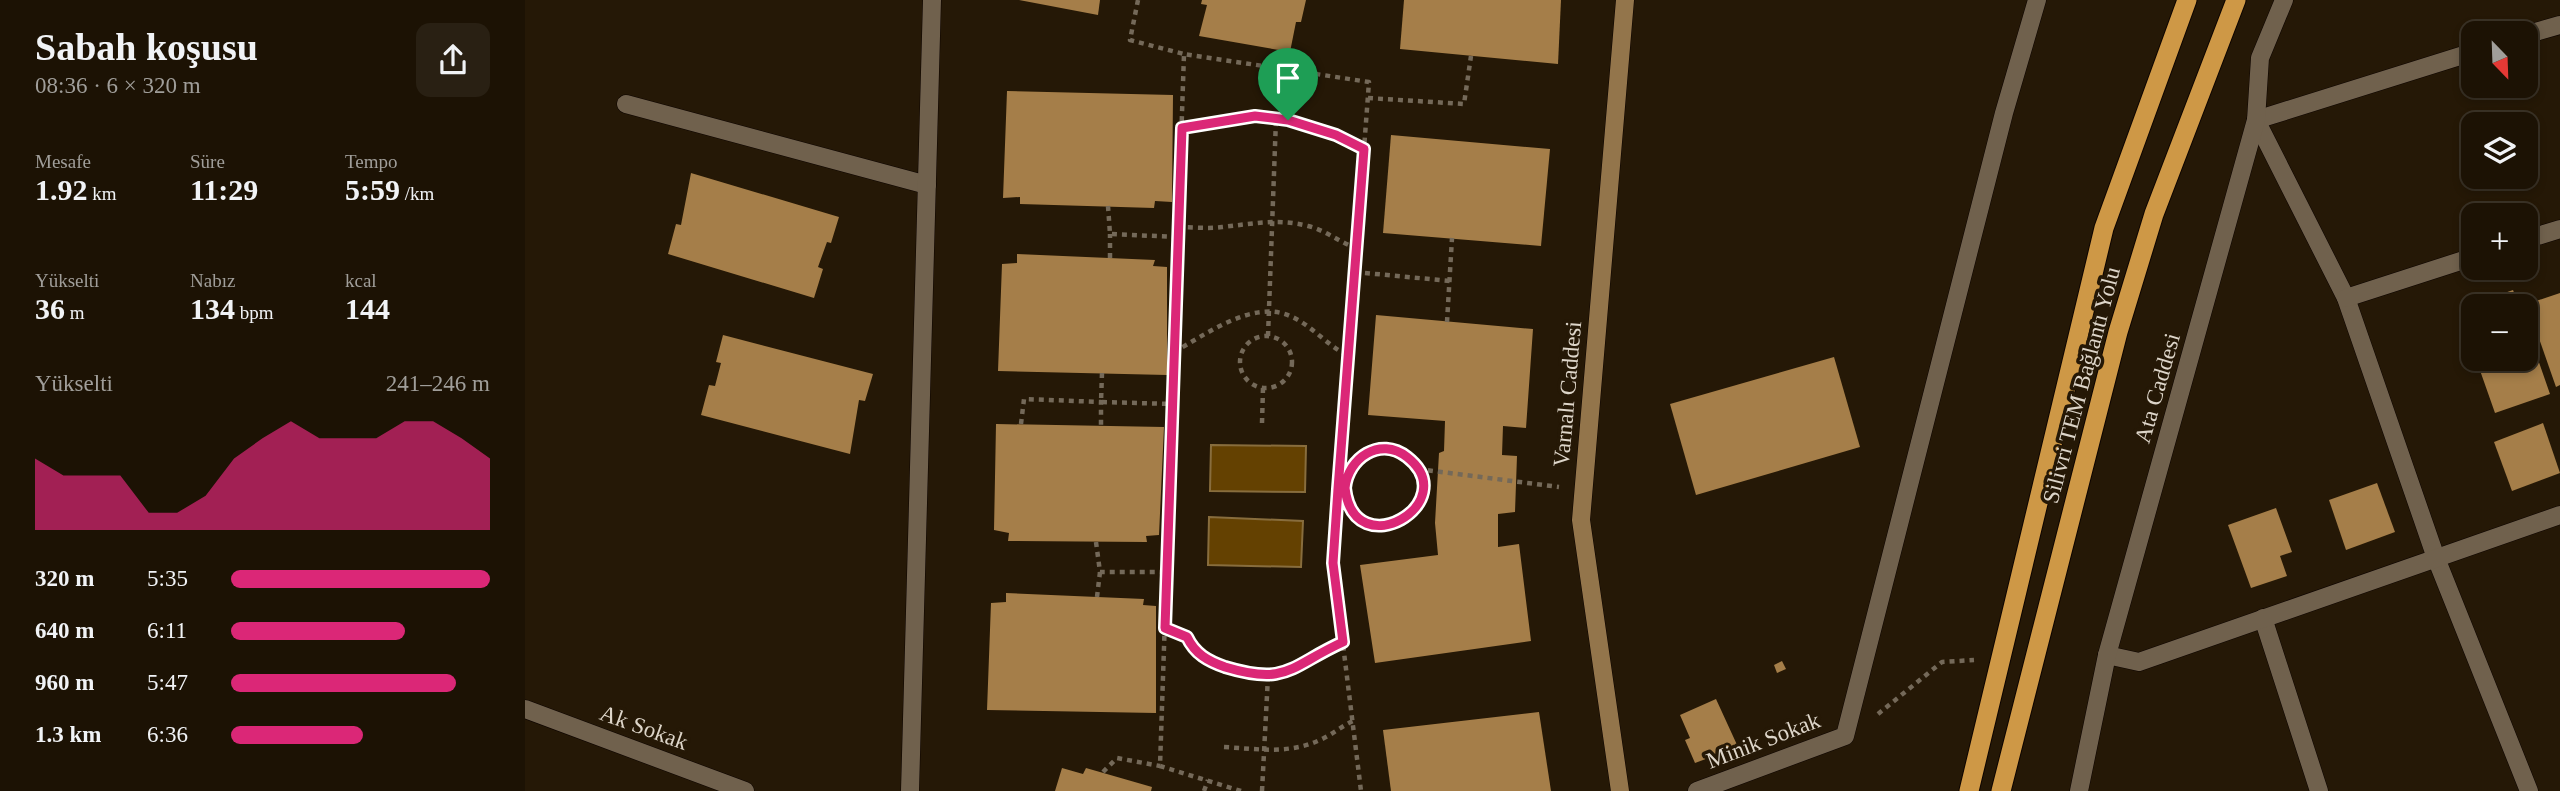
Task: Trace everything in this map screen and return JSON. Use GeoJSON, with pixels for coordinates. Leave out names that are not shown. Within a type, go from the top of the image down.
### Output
{"type":"FeatureCollection","features":[{"type":"Feature","properties":{"kind":"highway","name":"Silivri TEM Bağlantı Yolu"},"geometry":{"type":"LineString","coordinates":[[1969,791],[2104,228],[2187,0]]}},
{"type":"Feature","properties":{"kind":"highway","name":"Silivri TEM Bağlantı Yolu"},"geometry":{"type":"LineString","coordinates":[[2001,791],[2134,280],[2154,214],[2237,0]]}},
{"type":"Feature","properties":{"kind":"main road","name":"Varnalı Caddesi"},"geometry":{"type":"LineString","coordinates":[[1620,791],[1581,520],[1625,0]]}},
{"type":"Feature","properties":{"kind":"street"},"geometry":{"type":"LineString","coordinates":[[910,791],[932,0]]}},
{"type":"Feature","properties":{"kind":"street"},"geometry":{"type":"LineString","coordinates":[[1845,736],[2004,113],[2037,0]]}},
{"type":"Feature","properties":{"kind":"street","name":"Ata Caddesi"},"geometry":{"type":"LineString","coordinates":[[2079,791],[2107,655],[2256,120],[2260,58],[2284,0]]}},
{"type":"Feature","properties":{"kind":"street"},"geometry":{"type":"LineString","coordinates":[[2538,32],[2560,25]]}},
{"type":"Feature","properties":{"kind":"street"},"geometry":{"type":"LineString","coordinates":[[2461,56],[2256,120],[2346,298],[2436,558],[2529,791]]}},
{"type":"Feature","properties":{"kind":"street"},"geometry":{"type":"LineString","coordinates":[[626,104],[927,185]]}},
{"type":"Feature","properties":{"kind":"street"},"geometry":{"type":"LineString","coordinates":[[2538,236],[2560,229]]}},
{"type":"Feature","properties":{"kind":"street"},"geometry":{"type":"LineString","coordinates":[[2346,298],[2461,261]]}},
{"type":"Feature","properties":{"kind":"street"},"geometry":{"type":"LineString","coordinates":[[2107,655],[2139,662],[2560,514]]}},
{"type":"Feature","properties":{"kind":"street"},"geometry":{"type":"LineString","coordinates":[[2263,618],[2319,791]]}},
{"type":"Feature","properties":{"kind":"street","name":"Ak Sokak"},"geometry":{"type":"LineString","coordinates":[[525,709],[745,791]]}},
{"type":"Feature","properties":{"kind":"street","name":"Minik Sokak"},"geometry":{"type":"LineString","coordinates":[[1697,791],[1845,736]]}},
{"type":"Feature","properties":{"kind":"path"},"geometry":{"type":"LineString","coordinates":[[1138,0],[1131,40],[1184,54],[1369,82],[1342,488],[1333,563],[1361,791]]}},
{"type":"Feature","properties":{"kind":"path"},"geometry":{"type":"LineString","coordinates":[[1160,766],[1184,54]]}},
{"type":"Feature","properties":{"kind":"path"},"geometry":{"type":"LineString","coordinates":[[1368,98],[1464,104],[1471,56]]}},
{"type":"Feature","properties":{"kind":"path"},"geometry":{"type":"LineString","coordinates":[[1182,128],[1255,116],[1317,129],[1364,149]]}},
{"type":"Feature","properties":{"kind":"path"},"geometry":{"type":"LineString","coordinates":[[1268,335],[1276,119]]}},
{"type":"Feature","properties":{"kind":"path"},"geometry":{"type":"LineString","coordinates":[[1108,206],[1110,258]]}},
{"type":"Feature","properties":{"kind":"path"},"geometry":{"type":"LineString","coordinates":[[1178,227],[1222,228],[1272,221],[1317,228],[1336,241],[1356,248]]}},
{"type":"Feature","properties":{"kind":"path"},"geometry":{"type":"LineString","coordinates":[[1110,234],[1178,237]]}},
{"type":"Feature","properties":{"kind":"path"},"geometry":{"type":"LineString","coordinates":[[1447,321],[1452,239]]}},
{"type":"Feature","properties":{"kind":"path"},"geometry":{"type":"LineString","coordinates":[[1355,272],[1450,281]]}},
{"type":"Feature","properties":{"kind":"path"},"geometry":{"type":"LineString","coordinates":[[1174,352],[1222,326],[1269,311],[1290,315],[1331,347],[1349,356]]}},
{"type":"Feature","properties":{"kind":"path"},"geometry":{"type":"LineString","coordinates":[[1268,335],[1284,343],[1292,359],[1288,376],[1282,383],[1263,388],[1245,378],[1239,363],[1244,347],[1250,340],[1268,335]]}},
{"type":"Feature","properties":{"kind":"path"},"geometry":{"type":"LineString","coordinates":[[1101,426],[1102,373]]}},
{"type":"Feature","properties":{"kind":"path"},"geometry":{"type":"LineString","coordinates":[[1262,423],[1263,388]]}},
{"type":"Feature","properties":{"kind":"path"},"geometry":{"type":"LineString","coordinates":[[1021,424],[1024,399],[1172,404]]}},
{"type":"Feature","properties":{"kind":"path"},"geometry":{"type":"LineString","coordinates":[[1378,449],[1404,454],[1417,469],[1422,487],[1420,500],[1405,519],[1382,526],[1360,518],[1351,509],[1342,488],[1355,461],[1378,449]]}},
{"type":"Feature","properties":{"kind":"path"},"geometry":{"type":"LineString","coordinates":[[1417,469],[1584,490]]}},
{"type":"Feature","properties":{"kind":"path"},"geometry":{"type":"LineString","coordinates":[[1096,542],[1100,572],[1097,597]]}},
{"type":"Feature","properties":{"kind":"path"},"geometry":{"type":"LineString","coordinates":[[1100,572],[1167,572]]}},
{"type":"Feature","properties":{"kind":"path"},"geometry":{"type":"LineString","coordinates":[[1165,628],[1187,637],[1192,647],[1210,662],[1268,677],[1292,671],[1343,642]]}},
{"type":"Feature","properties":{"kind":"path"},"geometry":{"type":"LineString","coordinates":[[1845,736],[1881,712],[1942,662],[1999,659]]}},
{"type":"Feature","properties":{"kind":"path"},"geometry":{"type":"LineString","coordinates":[[1262,791],[1268,677]]}},
{"type":"Feature","properties":{"kind":"path"},"geometry":{"type":"LineString","coordinates":[[1224,747],[1276,752],[1294,749],[1326,737],[1353,721]]}},
{"type":"Feature","properties":{"kind":"path"},"geometry":{"type":"LineString","coordinates":[[1103,772],[1117,758],[1160,766],[1241,791]]}},
{"type":"Feature","properties":{"kind":"path"},"geometry":{"type":"LineString","coordinates":[[1204,791],[1208,780]]}},
{"type":"Feature","properties":{"kind":"shaded area"},"geometry":{"type":"Polygon","coordinates":[[[1211,445],[1306,446],[1305,492],[1210,491],[1211,445]]]}},
{"type":"Feature","properties":{"kind":"shaded area"},"geometry":{"type":"Polygon","coordinates":[[[1209,517],[1303,521],[1301,567],[1208,565],[1209,517]]]}},
{"type":"Feature","properties":{"kind":"building"},"geometry":{"type":"Polygon","coordinates":[[[1019,0],[1100,0],[1098,15],[1019,0]]]}},
{"type":"Feature","properties":{"kind":"building"},"geometry":{"type":"Polygon","coordinates":[[[1202,0],[1306,0],[1301,22],[1296,22],[1290,52],[1199,36],[1207,5],[1201,4],[1202,0]]]}},
{"type":"Feature","properties":{"kind":"building"},"geometry":{"type":"Polygon","coordinates":[[[1404,0],[1561,0],[1558,64],[1400,49],[1404,0]]]}},
{"type":"Feature","properties":{"kind":"building"},"geometry":{"type":"Polygon","coordinates":[[[1007,91],[1173,95],[1172,202],[1155,201],[1154,208],[1020,204],[1020,197],[1003,198],[1007,91]]]}},
{"type":"Feature","properties":{"kind":"building"},"geometry":{"type":"Polygon","coordinates":[[[1391,135],[1550,149],[1541,246],[1383,233],[1391,135]]]}},
{"type":"Feature","properties":{"kind":"building"},"geometry":{"type":"Polygon","coordinates":[[[691,173],[839,217],[831,243],[827,242],[818,267],[823,269],[814,298],[668,254],[676,224],[681,225],[691,173]]]}},
{"type":"Feature","properties":{"kind":"building"},"geometry":{"type":"Polygon","coordinates":[[[1017,254],[1155,260],[1153,266],[1167,267],[1167,375],[998,371],[1002,264],[1017,263],[1017,254]]]}},
{"type":"Feature","properties":{"kind":"building"},"geometry":{"type":"Polygon","coordinates":[[[2560,293],[2560,385],[2556,387],[2538,335],[2538,300],[2560,293]]]}},
{"type":"Feature","properties":{"kind":"building"},"geometry":{"type":"Polygon","coordinates":[[[1376,315],[1533,329],[1526,428],[1503,426],[1502,455],[1517,456],[1515,512],[1498,514],[1498,547],[1519,544],[1531,641],[1375,663],[1360,565],[1438,555],[1435,523],[1439,453],[1444,451],[1445,421],[1368,415],[1376,315]]]}},
{"type":"Feature","properties":{"kind":"building"},"geometry":{"type":"Polygon","coordinates":[[[723,335],[873,374],[865,401],[859,400],[850,454],[701,415],[709,385],[715,386],[721,363],[716,362],[723,335]]]}},
{"type":"Feature","properties":{"kind":"building"},"geometry":{"type":"Polygon","coordinates":[[[1834,357],[1860,447],[1696,495],[1670,404],[1834,357]]]}},
{"type":"Feature","properties":{"kind":"building"},"geometry":{"type":"Polygon","coordinates":[[[2538,360],[2550,394],[2495,413],[2480,371],[2538,371],[2538,360]]]}},
{"type":"Feature","properties":{"kind":"building"},"geometry":{"type":"Polygon","coordinates":[[[2543,423],[2560,473],[2512,491],[2494,442],[2543,423]]]}},
{"type":"Feature","properties":{"kind":"building"},"geometry":{"type":"Polygon","coordinates":[[[996,424],[1164,427],[1159,535],[1146,536],[1147,542],[1008,541],[1009,533],[994,530],[996,424]]]}},
{"type":"Feature","properties":{"kind":"building"},"geometry":{"type":"Polygon","coordinates":[[[2377,483],[2395,532],[2346,550],[2329,500],[2377,483]]]}},
{"type":"Feature","properties":{"kind":"building"},"geometry":{"type":"Polygon","coordinates":[[[2276,508],[2292,552],[2280,556],[2287,576],[2251,588],[2228,525],[2276,508]]]}},
{"type":"Feature","properties":{"kind":"building"},"geometry":{"type":"Polygon","coordinates":[[[1006,593],[1144,599],[1143,605],[1156,606],[1156,713],[987,710],[991,603],[1006,602],[1006,593]]]}},
{"type":"Feature","properties":{"kind":"building"},"geometry":{"type":"Polygon","coordinates":[[[1782,661],[1786,669],[1777,673],[1774,665],[1782,661]]]}},
{"type":"Feature","properties":{"kind":"building"},"geometry":{"type":"Polygon","coordinates":[[[1716,699],[1738,747],[1695,763],[1685,740],[1690,738],[1680,715],[1716,699]]]}},
{"type":"Feature","properties":{"kind":"building"},"geometry":{"type":"Polygon","coordinates":[[[1539,712],[1551,791],[1391,791],[1383,730],[1539,712]]]}},
{"type":"Feature","properties":{"kind":"building"},"geometry":{"type":"Polygon","coordinates":[[[1062,768],[1083,774],[1086,768],[1152,787],[1151,791],[1055,791],[1062,768]]]}},
{"type":"Feature","properties":{"kind":"route"},"geometry":{"type":"LineString","coordinates":[[1288,120],[1255,116],[1182,128],[1165,628],[1187,637],[1192,647],[1210,662],[1268,677],[1292,671],[1310,662],[1324,650],[1343,642],[1333,563],[1338,489],[1345,488],[1348,472],[1355,461],[1365,453],[1378,449],[1391,449],[1404,454],[1414,463],[1420,474],[1422,487],[1420,500],[1414,511],[1405,519],[1382,526],[1370,524],[1360,518],[1351,509],[1345,488],[1338,489],[1364,149],[1336,135],[1288,120]]}}]}
